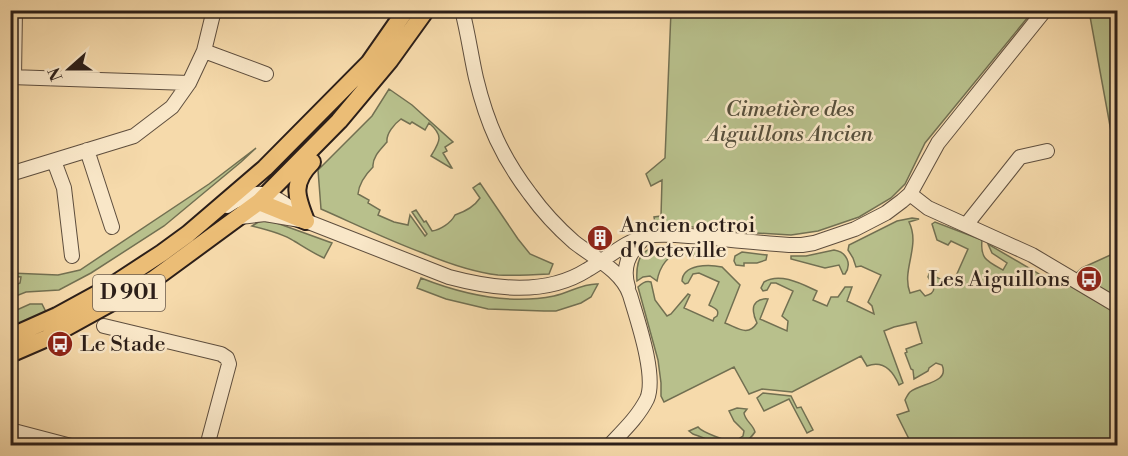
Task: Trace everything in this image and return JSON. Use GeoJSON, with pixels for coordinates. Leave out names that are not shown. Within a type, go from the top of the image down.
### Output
{"type":"FeatureCollection","features":[{"type":"Feature","properties":{"kind":"main road","name":"D 901"},"geometry":{"type":"LineString","coordinates":[[10,354],[47,338],[154,279],[238,218],[339,121],[384,55],[406,10]]}},
{"type":"Feature","properties":{"kind":"main road","name":"D 901"},"geometry":{"type":"LineString","coordinates":[[10,337],[57,316],[110,287],[162,253],[204,220],[265,168],[369,63],[384,55],[426,10]]}},
{"type":"Feature","properties":{"kind":"main road"},"geometry":{"type":"LineString","coordinates":[[306,221],[298,198],[297,189],[300,176],[352,121],[386,73],[384,55]]}},
{"type":"Feature","properties":{"kind":"main road"},"geometry":{"type":"LineString","coordinates":[[306,221],[261,197],[258,187],[321,124],[355,86],[369,63]]}},
{"type":"Feature","properties":{"kind":"street"},"geometry":{"type":"LineString","coordinates":[[15,10],[12,77],[189,83]]}},
{"type":"Feature","properties":{"kind":"street"},"geometry":{"type":"LineString","coordinates":[[10,174],[134,136],[172,107],[189,83],[204,51],[213,10]]}},
{"type":"Feature","properties":{"kind":"street"},"geometry":{"type":"LineString","coordinates":[[462,10],[482,102],[499,146],[544,211],[574,241],[602,261],[628,289]]}},
{"type":"Feature","properties":{"kind":"street"},"geometry":{"type":"LineString","coordinates":[[238,218],[266,214],[306,221],[449,277],[504,287],[555,285],[573,278],[631,242],[647,236],[672,235],[802,245],[855,229],[886,213],[909,194],[938,143],[1045,10]]}},
{"type":"Feature","properties":{"kind":"street"},"geometry":{"type":"LineString","coordinates":[[204,51],[266,74]]}},
{"type":"Feature","properties":{"kind":"street"},"geometry":{"type":"LineString","coordinates":[[87,150],[112,227]]}},
{"type":"Feature","properties":{"kind":"street"},"geometry":{"type":"LineString","coordinates":[[966,225],[1020,157],[1047,151]]}},
{"type":"Feature","properties":{"kind":"street"},"geometry":{"type":"LineString","coordinates":[[54,161],[64,188],[72,256]]}},
{"type":"Feature","properties":{"kind":"street"},"geometry":{"type":"LineString","coordinates":[[909,194],[928,207],[1032,255],[1118,306]]}},
{"type":"Feature","properties":{"kind":"street"},"geometry":{"type":"LineString","coordinates":[[204,220],[233,202],[261,197]]}},
{"type":"Feature","properties":{"kind":"street"},"geometry":{"type":"LineString","coordinates":[[609,446],[633,420],[650,388],[646,356],[625,273],[631,253],[647,236]]}},
{"type":"Feature","properties":{"kind":"street"},"geometry":{"type":"LineString","coordinates":[[104,326],[221,354],[227,358],[229,364],[207,446]]}},
{"type":"Feature","properties":{"kind":"street"},"geometry":{"type":"LineString","coordinates":[[10,430],[71,446]]}},
{"type":"Feature","properties":{"kind":"green space","name":"Cimetière des Aiguillons Ancien"},"geometry":{"type":"Polygon","coordinates":[[[671,10],[1033,11],[925,143],[905,184],[891,198],[859,217],[818,231],[791,235],[655,223],[654,217],[661,216],[662,180],[651,186],[646,174],[665,158],[671,10]]]}},
{"type":"Feature","properties":{"kind":"green space"},"geometry":{"type":"Polygon","coordinates":[[[1089,11],[1117,11],[1117,164],[1089,11]]]}},
{"type":"Feature","properties":{"kind":"green space"},"geometry":{"type":"Polygon","coordinates":[[[389,89],[412,105],[453,142],[445,147],[447,151],[443,153],[452,168],[431,156],[437,146],[439,135],[429,123],[425,130],[412,122],[410,124],[401,119],[393,126],[387,142],[375,157],[373,167],[363,179],[358,194],[380,210],[378,215],[394,222],[408,225],[410,215],[425,236],[427,234],[412,212],[416,210],[432,231],[438,229],[478,201],[480,198],[473,188],[480,183],[530,254],[553,264],[549,274],[498,275],[469,269],[397,243],[321,209],[318,170],[372,116],[389,89]]]}},
{"type":"Feature","properties":{"kind":"green space"},"geometry":{"type":"Polygon","coordinates":[[[256,148],[164,226],[91,273],[59,290],[26,292],[11,298],[11,287],[20,283],[21,277],[11,276],[11,273],[58,275],[80,270],[209,184],[256,148]]]}},
{"type":"Feature","properties":{"kind":"green space"},"geometry":{"type":"Polygon","coordinates":[[[919,219],[909,222],[913,240],[908,284],[910,293],[920,290],[925,296],[934,290],[928,277],[931,269],[937,269],[934,276],[952,285],[968,249],[951,241],[948,245],[937,240],[932,224],[935,222],[982,240],[982,251],[986,259],[1003,270],[1007,263],[992,253],[988,244],[1061,287],[1082,268],[1117,252],[1117,445],[912,445],[897,415],[909,411],[905,400],[910,392],[938,379],[942,376],[943,371],[942,365],[936,363],[914,379],[913,370],[905,353],[906,349],[922,343],[916,322],[884,331],[903,383],[899,385],[887,368],[878,364],[867,366],[861,356],[792,392],[762,389],[749,394],[734,367],[664,402],[661,396],[658,360],[638,287],[641,284],[651,282],[655,300],[667,316],[688,294],[690,295],[684,308],[713,321],[718,312],[709,305],[719,282],[699,273],[693,274],[685,284],[682,281],[683,275],[698,266],[722,267],[740,285],[725,323],[742,330],[750,330],[757,323],[753,310],[756,302],[768,299],[760,319],[787,331],[788,321],[782,316],[793,291],[776,283],[771,283],[767,290],[763,291],[761,288],[764,282],[777,278],[791,280],[817,291],[813,300],[827,306],[831,297],[838,297],[845,287],[852,287],[847,301],[874,314],[868,302],[881,275],[861,266],[856,267],[848,250],[849,245],[897,221],[919,219]]]}},
{"type":"Feature","properties":{"kind":"green space"},"geometry":{"type":"Polygon","coordinates":[[[260,221],[274,222],[332,243],[324,258],[284,236],[252,226],[260,221]]]}},
{"type":"Feature","properties":{"kind":"green space"},"geometry":{"type":"Polygon","coordinates":[[[672,246],[713,250],[713,254],[688,257],[682,249],[665,262],[657,281],[650,276],[637,281],[638,263],[644,253],[655,247],[672,246]]]}},
{"type":"Feature","properties":{"kind":"green space"},"geometry":{"type":"Polygon","coordinates":[[[834,250],[842,253],[847,259],[848,266],[845,274],[839,265],[825,268],[791,259],[791,256],[806,256],[834,250]]]}},
{"type":"Feature","properties":{"kind":"green space"},"geometry":{"type":"Polygon","coordinates":[[[742,252],[767,255],[766,260],[744,263],[744,266],[736,265],[735,256],[742,252]]]}},
{"type":"Feature","properties":{"kind":"green space"},"geometry":{"type":"Polygon","coordinates":[[[421,278],[470,294],[503,299],[537,299],[598,284],[591,297],[581,303],[556,311],[544,311],[488,309],[446,299],[417,288],[421,278]]]}},
{"type":"Feature","properties":{"kind":"green space"},"geometry":{"type":"Polygon","coordinates":[[[30,304],[42,304],[46,312],[11,328],[10,313],[30,304]]]}},
{"type":"Feature","properties":{"kind":"green space"},"geometry":{"type":"Polygon","coordinates":[[[763,393],[791,396],[797,408],[801,407],[813,430],[807,433],[789,399],[764,411],[757,398],[763,393]]]}},
{"type":"Feature","properties":{"kind":"green space"},"geometry":{"type":"Polygon","coordinates":[[[737,408],[747,409],[745,416],[755,432],[742,443],[726,445],[689,431],[698,427],[721,438],[734,441],[743,436],[744,431],[734,421],[729,411],[737,408]]]}},
{"type":"Feature","properties":{"kind":"place","name":"Ancien octroi d'Octeville"},"geometry":{"type":"Point","coordinates":[600,238]}},
{"type":"Feature","properties":{"kind":"place","name":"Les Aiguillons"},"geometry":{"type":"Point","coordinates":[1089,279]}},
{"type":"Feature","properties":{"kind":"place","name":"Le Stade"},"geometry":{"type":"Point","coordinates":[60,344]}}]}
